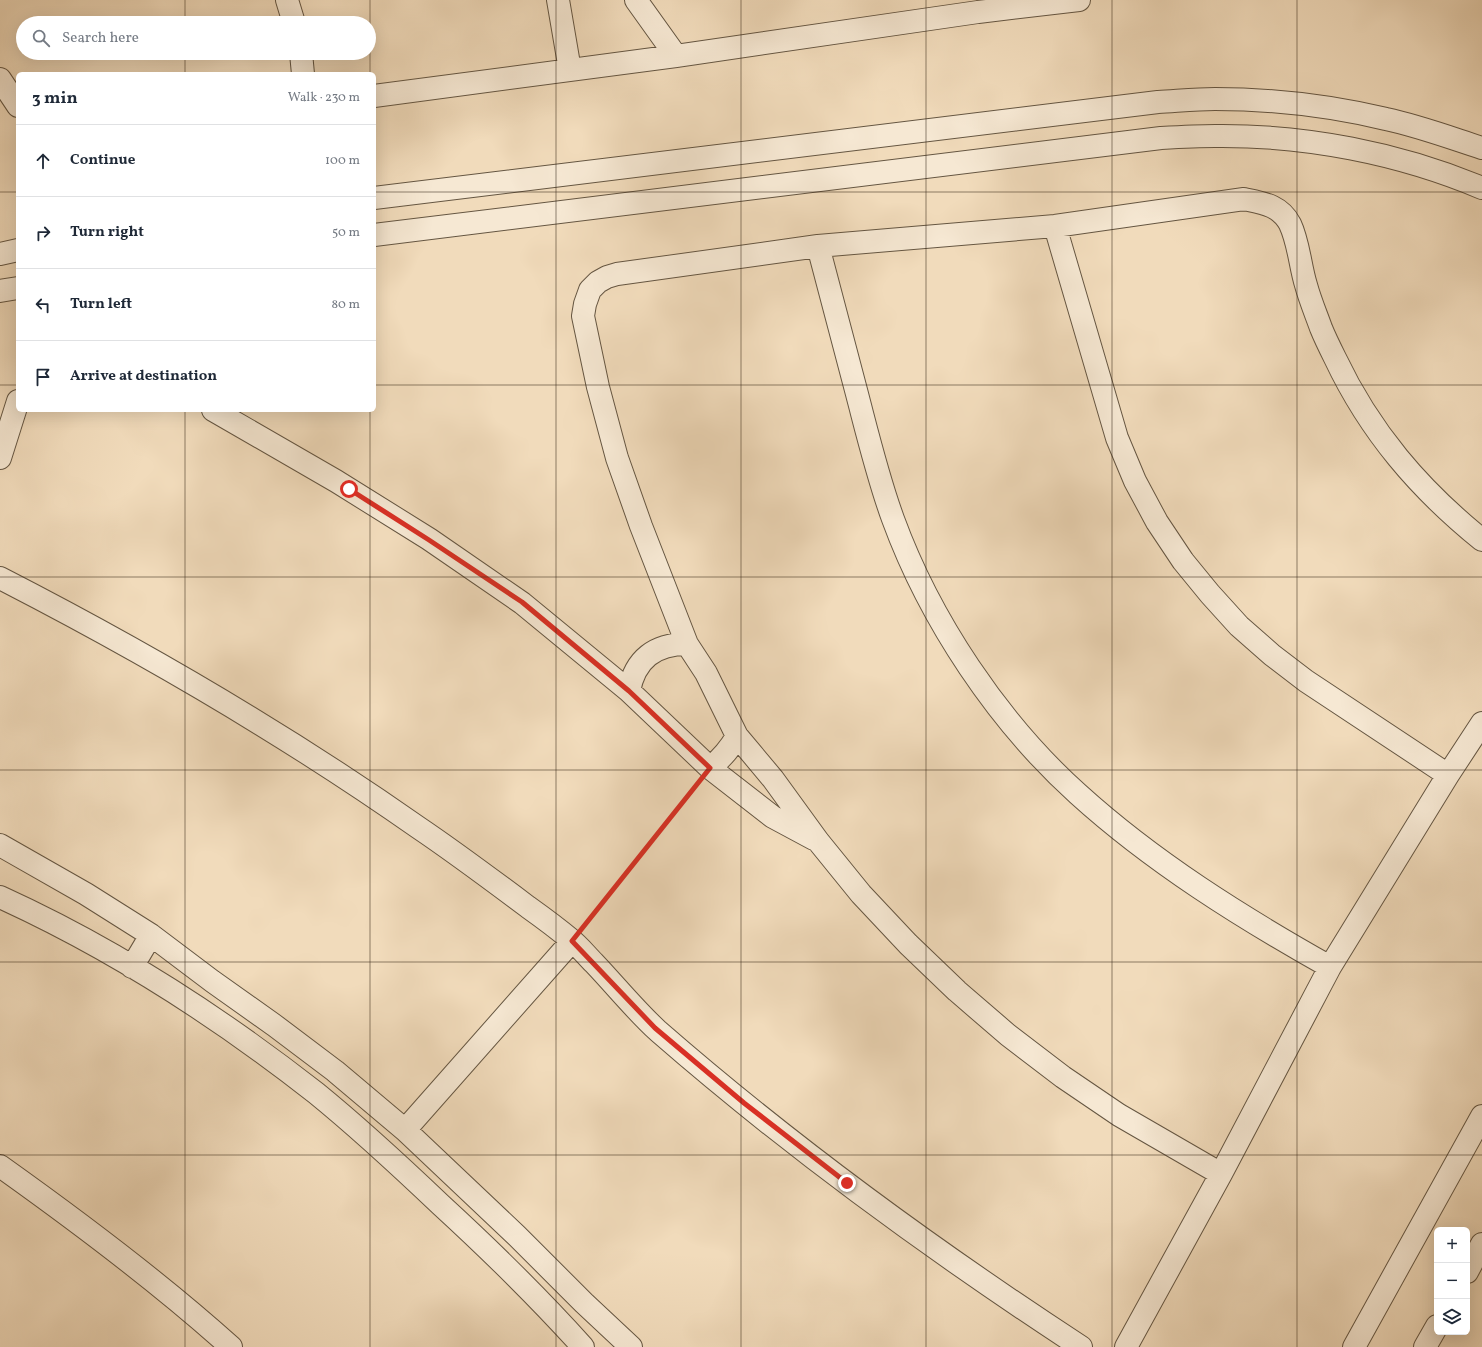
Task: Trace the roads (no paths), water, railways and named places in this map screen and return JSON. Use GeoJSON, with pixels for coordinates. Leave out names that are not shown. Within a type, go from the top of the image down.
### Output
{"type":"FeatureCollection","features":[{"type":"Feature","properties":{"kind":"street"},"geometry":{"type":"LineString","coordinates":[[287,0],[292,16]]}},
{"type":"Feature","properties":{"kind":"street"},"geometry":{"type":"LineString","coordinates":[[558,0],[570,70]]}},
{"type":"Feature","properties":{"kind":"street"},"geometry":{"type":"LineString","coordinates":[[636,0],[676,56]]}},
{"type":"Feature","properties":{"kind":"street"},"geometry":{"type":"LineString","coordinates":[[376,96],[676,56],[974,6],[1079,0]]}},
{"type":"Feature","properties":{"kind":"street"},"geometry":{"type":"LineString","coordinates":[[301,60],[303,72]]}},
{"type":"Feature","properties":{"kind":"street"},"geometry":{"type":"LineString","coordinates":[[0,79],[16,103]]}},
{"type":"Feature","properties":{"kind":"street"},"geometry":{"type":"LineString","coordinates":[[376,198],[1136,104],[1216,99],[1259,101],[1331,108],[1387,119],[1435,132],[1482,148]]}},
{"type":"Feature","properties":{"kind":"street"},"geometry":{"type":"LineString","coordinates":[[376,235],[1153,139],[1216,136],[1278,139],[1325,144],[1379,155],[1424,167],[1482,188]]}},
{"type":"Feature","properties":{"kind":"street"},"geometry":{"type":"LineString","coordinates":[[1221,1174],[1119,1115],[1063,1077],[1008,1035],[957,991],[908,944],[861,894],[818,842],[773,780],[737,736],[706,673],[687,644],[641,526],[617,458],[596,380],[583,316],[590,290],[598,282],[617,274],[818,246],[1055,226],[1244,199],[1266,203],[1280,210],[1290,224],[1306,285],[1322,330],[1342,374],[1366,416],[1395,455],[1424,489],[1456,519],[1482,540]]}},
{"type":"Feature","properties":{"kind":"street"},"geometry":{"type":"LineString","coordinates":[[1055,226],[1116,438],[1135,481],[1157,522],[1183,561],[1210,594],[1240,626],[1272,655],[1306,681],[1448,775]]}},
{"type":"Feature","properties":{"kind":"street"},"geometry":{"type":"LineString","coordinates":[[818,246],[876,467],[893,520],[915,571],[940,620],[970,668],[1002,712],[1037,754],[1076,793],[1117,828],[1161,861],[1262,929],[1330,967]]}},
{"type":"Feature","properties":{"kind":"street"},"geometry":{"type":"LineString","coordinates":[[0,254],[16,250]]}},
{"type":"Feature","properties":{"kind":"street"},"geometry":{"type":"LineString","coordinates":[[0,291],[16,288]]}},
{"type":"Feature","properties":{"kind":"street"},"geometry":{"type":"LineString","coordinates":[[0,458],[16,407]]}},
{"type":"Feature","properties":{"kind":"street"},"geometry":{"type":"LineString","coordinates":[[216,412],[336,481],[429,540],[522,602],[629,691],[710,768],[773,817],[818,842]]}},
{"type":"Feature","properties":{"kind":"street"},"geometry":{"type":"LineString","coordinates":[[0,578],[67,612],[260,722],[367,791],[451,850],[572,941],[655,1028],[744,1103],[920,1238],[1081,1347]]}},
{"type":"Feature","properties":{"kind":"street"},"geometry":{"type":"LineString","coordinates":[[629,691],[632,678],[646,657],[655,650],[665,646],[687,644]]}},
{"type":"Feature","properties":{"kind":"street"},"geometry":{"type":"LineString","coordinates":[[1126,1347],[1221,1174],[1330,967],[1482,722]]}},
{"type":"Feature","properties":{"kind":"street"},"geometry":{"type":"LineString","coordinates":[[710,768],[730,749],[737,736]]}},
{"type":"Feature","properties":{"kind":"street"},"geometry":{"type":"LineString","coordinates":[[0,845],[86,894],[151,934],[212,981],[274,1024],[323,1062],[405,1130],[518,1236],[584,1303],[631,1347]]}},
{"type":"Feature","properties":{"kind":"street"},"geometry":{"type":"LineString","coordinates":[[0,897],[67,930],[132,967],[195,1006],[256,1048],[328,1103],[385,1152],[496,1256],[583,1347]]}},
{"type":"Feature","properties":{"kind":"street"},"geometry":{"type":"LineString","coordinates":[[132,967],[151,934]]}},
{"type":"Feature","properties":{"kind":"street"},"geometry":{"type":"LineString","coordinates":[[405,1130],[572,941]]}},
{"type":"Feature","properties":{"kind":"street"},"geometry":{"type":"LineString","coordinates":[[1354,1347],[1482,1116]]}},
{"type":"Feature","properties":{"kind":"street"},"geometry":{"type":"LineString","coordinates":[[0,1166],[58,1207],[135,1266],[232,1347]]}},
{"type":"Feature","properties":{"kind":"street"},"geometry":{"type":"LineString","coordinates":[[1470,1266],[1482,1244]]}},
{"type":"Feature","properties":{"kind":"street"},"geometry":{"type":"LineString","coordinates":[[1425,1347],[1434,1331]]}}]}
